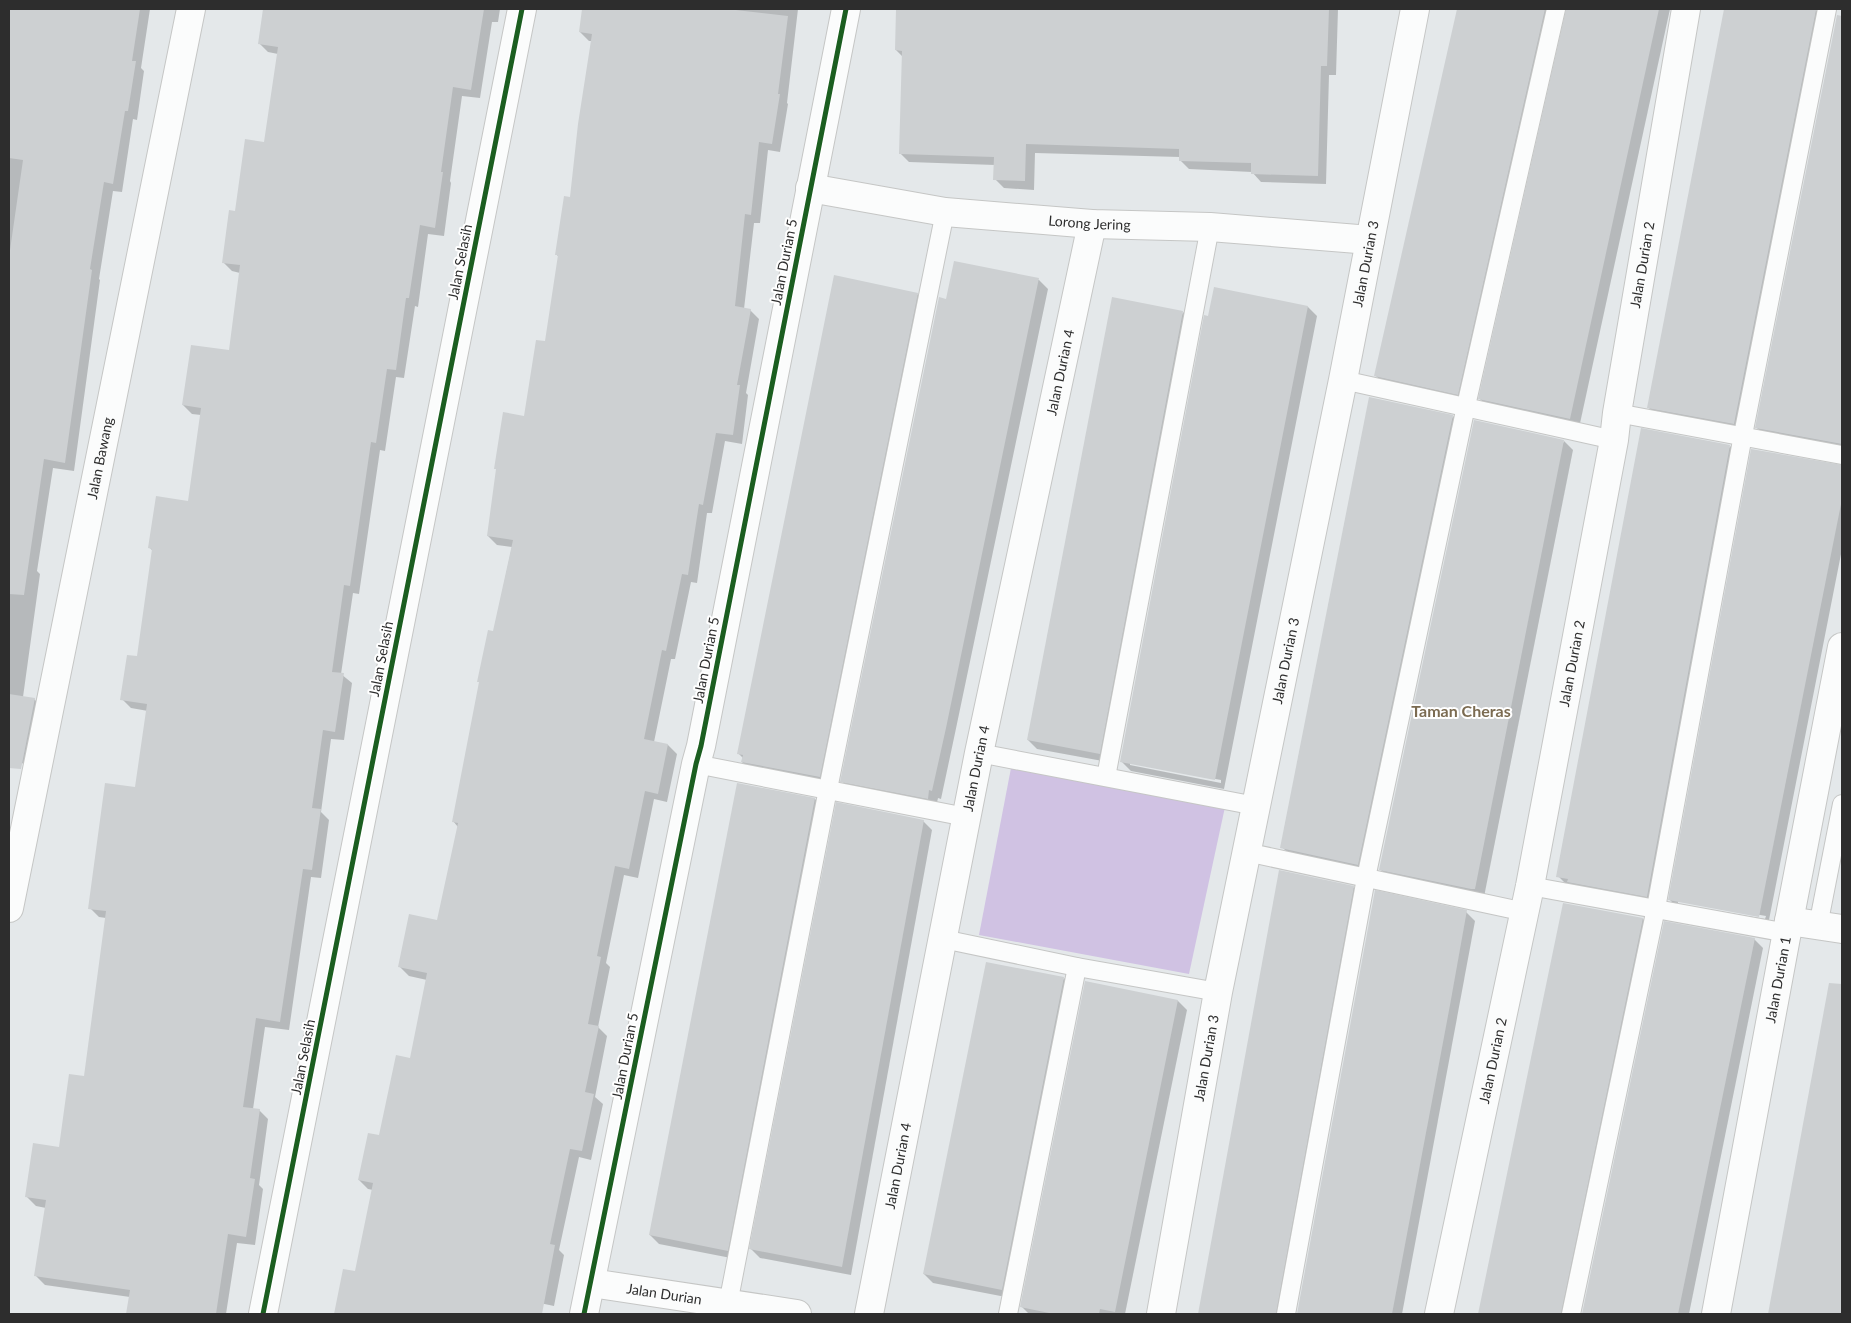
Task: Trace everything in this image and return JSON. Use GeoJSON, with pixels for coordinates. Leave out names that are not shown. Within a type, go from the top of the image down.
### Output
{"type":"FeatureCollection","features":[{"type":"Feature","properties":{"kind":"street","name":"Jalan Bawang"},"geometry":{"type":"LineString","coordinates":[[9,908],[191,9]]}},
{"type":"Feature","properties":{"kind":"street","name":"Jalan Selasih"},"geometry":{"type":"LineString","coordinates":[[263,1314],[522,9]]}},
{"type":"Feature","properties":{"kind":"street","name":"Jalan Durian 5"},"geometry":{"type":"LineString","coordinates":[[584,1314],[701,746],[846,9]]}},
{"type":"Feature","properties":{"kind":"street","name":"Jalan Durian 3"},"geometry":{"type":"LineString","coordinates":[[1161,1314],[1218,992],[1343,380],[1415,9]]}},
{"type":"Feature","properties":{"kind":"street","name":"Jalan Durian 2"},"geometry":{"type":"LineString","coordinates":[[1439,1314],[1530,886],[1614,440],[1686,9]]}},
{"type":"Feature","properties":{"kind":"street","name":"Lorong Jering"},"geometry":{"type":"LineString","coordinates":[[810,188],[945,212],[1092,224],[1210,227],[1370,240]]}},
{"type":"Feature","properties":{"kind":"street","name":"Jalan Durian 4"},"geometry":{"type":"LineString","coordinates":[[869,1314],[979,753],[1092,224]]}},
{"type":"Feature","properties":{"kind":"street","name":"Jalan Durian 1"},"geometry":{"type":"LineString","coordinates":[[1716,1314],[1842,647]]}},
{"type":"Feature","properties":{"kind":"street"},"geometry":{"type":"LineString","coordinates":[[1788,927],[1830,927]]}},
{"type":"Feature","properties":{"kind":"street","name":"Jalan Durian"},"geometry":{"type":"LineString","coordinates":[[591,1283],[798,1314]]}},
{"type":"Feature","properties":{"kind":"lane"},"geometry":{"type":"LineString","coordinates":[[1286,1314],[1366,878],[1466,406],[1556,9]]}},
{"type":"Feature","properties":{"kind":"lane"},"geometry":{"type":"LineString","coordinates":[[1571,1314],[1656,908],[1743,435],[1827,9]]}},
{"type":"Feature","properties":{"kind":"lane"},"geometry":{"type":"LineString","coordinates":[[728,1304],[828,789],[945,212]]}},
{"type":"Feature","properties":{"kind":"lane"},"geometry":{"type":"LineString","coordinates":[[1106,777],[1210,227]]}},
{"type":"Feature","properties":{"kind":"lane"},"geometry":{"type":"LineString","coordinates":[[1343,380],[1614,440]]}},
{"type":"Feature","properties":{"kind":"lane"},"geometry":{"type":"LineString","coordinates":[[1617,413],[1842,455]]}},
{"type":"Feature","properties":{"kind":"lane"},"geometry":{"type":"LineString","coordinates":[[979,753],[1256,806]]}},
{"type":"Feature","properties":{"kind":"lane"},"geometry":{"type":"LineString","coordinates":[[696,764],[966,817]]}},
{"type":"Feature","properties":{"kind":"lane"},"geometry":{"type":"LineString","coordinates":[[1830,927],[1842,804]]}},
{"type":"Feature","properties":{"kind":"lane"},"geometry":{"type":"LineString","coordinates":[[1246,852],[1525,912]]}},
{"type":"Feature","properties":{"kind":"lane"},"geometry":{"type":"LineString","coordinates":[[1530,886],[1656,908],[1788,927]]}},
{"type":"Feature","properties":{"kind":"lane"},"geometry":{"type":"LineString","coordinates":[[942,939],[1077,968],[1218,992]]}},
{"type":"Feature","properties":{"kind":"lane"},"geometry":{"type":"LineString","coordinates":[[1008,1314],[1077,968]]}},
{"type":"Feature","properties":{"kind":"shaded area"},"geometry":{"type":"Polygon","coordinates":[[[1011,768],[1225,807],[1189,974],[979,935],[1011,768]]]}},
{"type":"Feature","properties":{"kind":"building"},"geometry":{"type":"Polygon","coordinates":[[[9,9],[140,9],[132,61],[136,61],[128,111],[125,111],[113,184],[104,182],[90,269],[92,270],[65,463],[44,459],[24,595],[9,594],[9,257],[23,160],[9,158],[9,9]]]}},
{"type":"Feature","properties":{"kind":"building"},"geometry":{"type":"Polygon","coordinates":[[[263,9],[484,9],[471,90],[453,87],[435,228],[420,225],[409,298],[406,298],[396,370],[387,369],[376,443],[371,442],[350,586],[344,585],[332,672],[344,673],[335,732],[323,730],[312,808],[321,809],[312,870],[303,869],[280,1022],[256,1018],[243,1107],[260,1109],[250,1178],[255,1179],[246,1237],[228,1234],[216,1314],[126,1314],[130,1290],[34,1276],[46,1200],[25,1197],[33,1143],[59,1147],[69,1074],[84,1076],[106,911],[88,909],[105,783],[135,787],[147,704],[120,700],[127,655],[137,656],[152,549],[148,548],[156,496],[188,501],[201,408],[182,405],[191,345],[229,350],[240,265],[222,263],[229,210],[235,211],[245,139],[264,142],[278,47],[258,44],[263,9]]]}},
{"type":"Feature","properties":{"kind":"building"},"geometry":{"type":"Polygon","coordinates":[[[582,9],[727,9],[788,16],[778,94],[780,94],[772,144],[759,142],[751,215],[745,214],[735,306],[751,309],[737,385],[740,385],[733,435],[716,433],[703,505],[699,504],[688,575],[682,574],[666,651],[662,650],[644,739],[668,744],[658,794],[645,791],[629,869],[615,866],[597,956],[601,957],[588,1024],[599,1026],[585,1092],[594,1094],[582,1151],[570,1149],[550,1244],[555,1245],[542,1314],[334,1314],[343,1269],[355,1271],[373,1183],[358,1180],[368,1133],[379,1135],[396,1055],[410,1058],[427,973],[398,967],[409,914],[437,920],[458,823],[452,822],[479,682],[477,682],[488,630],[493,631],[513,540],[487,536],[496,469],[494,469],[503,412],[524,416],[536,340],[545,341],[558,255],[555,255],[564,196],[570,197],[578,124],[592,34],[579,32],[582,9]]]}},
{"type":"Feature","properties":{"kind":"building"},"geometry":{"type":"Polygon","coordinates":[[[896,9],[1329,9],[1327,66],[1321,66],[1318,176],[1251,174],[1251,163],[1179,161],[1179,149],[1026,144],[1025,181],[993,180],[994,157],[899,154],[902,51],[895,50],[896,9]]]}},
{"type":"Feature","properties":{"kind":"building"},"geometry":{"type":"Polygon","coordinates":[[[1457,9],[1545,9],[1458,395],[1374,376],[1457,9]]]}},
{"type":"Feature","properties":{"kind":"building"},"geometry":{"type":"Polygon","coordinates":[[[1566,9],[1659,9],[1570,419],[1478,399],[1566,9]]]}},
{"type":"Feature","properties":{"kind":"building"},"geometry":{"type":"Polygon","coordinates":[[[1724,9],[1816,10],[1734,424],[1647,408],[1724,9]]]}},
{"type":"Feature","properties":{"kind":"building"},"geometry":{"type":"Polygon","coordinates":[[[1837,15],[1842,16],[1842,444],[1755,428],[1837,15]]]}},
{"type":"Feature","properties":{"kind":"building"},"geometry":{"type":"Polygon","coordinates":[[[954,261],[1039,278],[946,728],[932,791],[929,790],[928,799],[840,782],[939,297],[946,299],[954,261]]]}},
{"type":"Feature","properties":{"kind":"building"},"geometry":{"type":"Polygon","coordinates":[[[834,275],[918,293],[820,777],[741,762],[743,755],[737,754],[834,275]]]}},
{"type":"Feature","properties":{"kind":"building"},"geometry":{"type":"Polygon","coordinates":[[[1214,287],[1308,306],[1215,780],[1120,762],[1204,315],[1208,316],[1214,287]]]}},
{"type":"Feature","properties":{"kind":"building"},"geometry":{"type":"Polygon","coordinates":[[[1112,297],[1183,311],[1100,754],[1027,740],[1112,297]]]}},
{"type":"Feature","properties":{"kind":"building"},"geometry":{"type":"Polygon","coordinates":[[[1369,397],[1453,415],[1358,865],[1280,848],[1369,397]]]}},
{"type":"Feature","properties":{"kind":"building"},"geometry":{"type":"Polygon","coordinates":[[[1474,420],[1564,440],[1475,889],[1471,889],[1379,870],[1474,420]]]}},
{"type":"Feature","properties":{"kind":"building"},"geometry":{"type":"Polygon","coordinates":[[[1641,428],[1730,445],[1647,897],[1567,882],[1568,879],[1556,877],[1641,428]]]}},
{"type":"Feature","properties":{"kind":"building"},"geometry":{"type":"Polygon","coordinates":[[[1751,449],[1842,465],[1842,499],[1759,917],[1668,900],[1751,449]]]}},
{"type":"Feature","properties":{"kind":"building"},"geometry":{"type":"Polygon","coordinates":[[[9,694],[35,698],[21,769],[9,768],[9,694]]]}},
{"type":"Feature","properties":{"kind":"building"},"geometry":{"type":"Polygon","coordinates":[[[737,783],[815,798],[728,1251],[649,1235],[737,783]]]}},
{"type":"Feature","properties":{"kind":"building"},"geometry":{"type":"Polygon","coordinates":[[[836,802],[924,820],[842,1267],[749,1249],[836,802]]]}},
{"type":"Feature","properties":{"kind":"building"},"geometry":{"type":"Polygon","coordinates":[[[1279,870],[1354,886],[1276,1314],[1198,1314],[1279,870]]]}},
{"type":"Feature","properties":{"kind":"building"},"geometry":{"type":"Polygon","coordinates":[[[1375,890],[1467,910],[1450,1005],[1392,1314],[1297,1314],[1375,890]]]}},
{"type":"Feature","properties":{"kind":"building"},"geometry":{"type":"Polygon","coordinates":[[[1563,903],[1643,918],[1561,1314],[1478,1314],[1563,903]]]}},
{"type":"Feature","properties":{"kind":"building"},"geometry":{"type":"Polygon","coordinates":[[[1664,921],[1755,938],[1678,1314],[1582,1314],[1664,921]]]}},
{"type":"Feature","properties":{"kind":"building"},"geometry":{"type":"Polygon","coordinates":[[[986,962],[1064,977],[1002,1290],[923,1274],[986,962]]]}},
{"type":"Feature","properties":{"kind":"building"},"geometry":{"type":"Polygon","coordinates":[[[1085,981],[1178,1000],[1115,1312],[1100,1309],[1099,1314],[1054,1314],[1020,1307],[1085,981]]]}},
{"type":"Feature","properties":{"kind":"building"},"geometry":{"type":"Polygon","coordinates":[[[1829,983],[1842,984],[1842,1314],[1768,1314],[1829,983]]]}},
{"type":"Feature","properties":{"kind":"cycle path"},"geometry":{"type":"LineString","coordinates":[[263,1314],[522,9]]}},
{"type":"Feature","properties":{"kind":"cycle path"},"geometry":{"type":"LineString","coordinates":[[584,1314],[701,746],[846,9]]}},
{"type":"Feature","properties":{"kind":"district","name":"Taman Cheras"},"geometry":{"type":"Point","coordinates":[1461,711]}}]}
